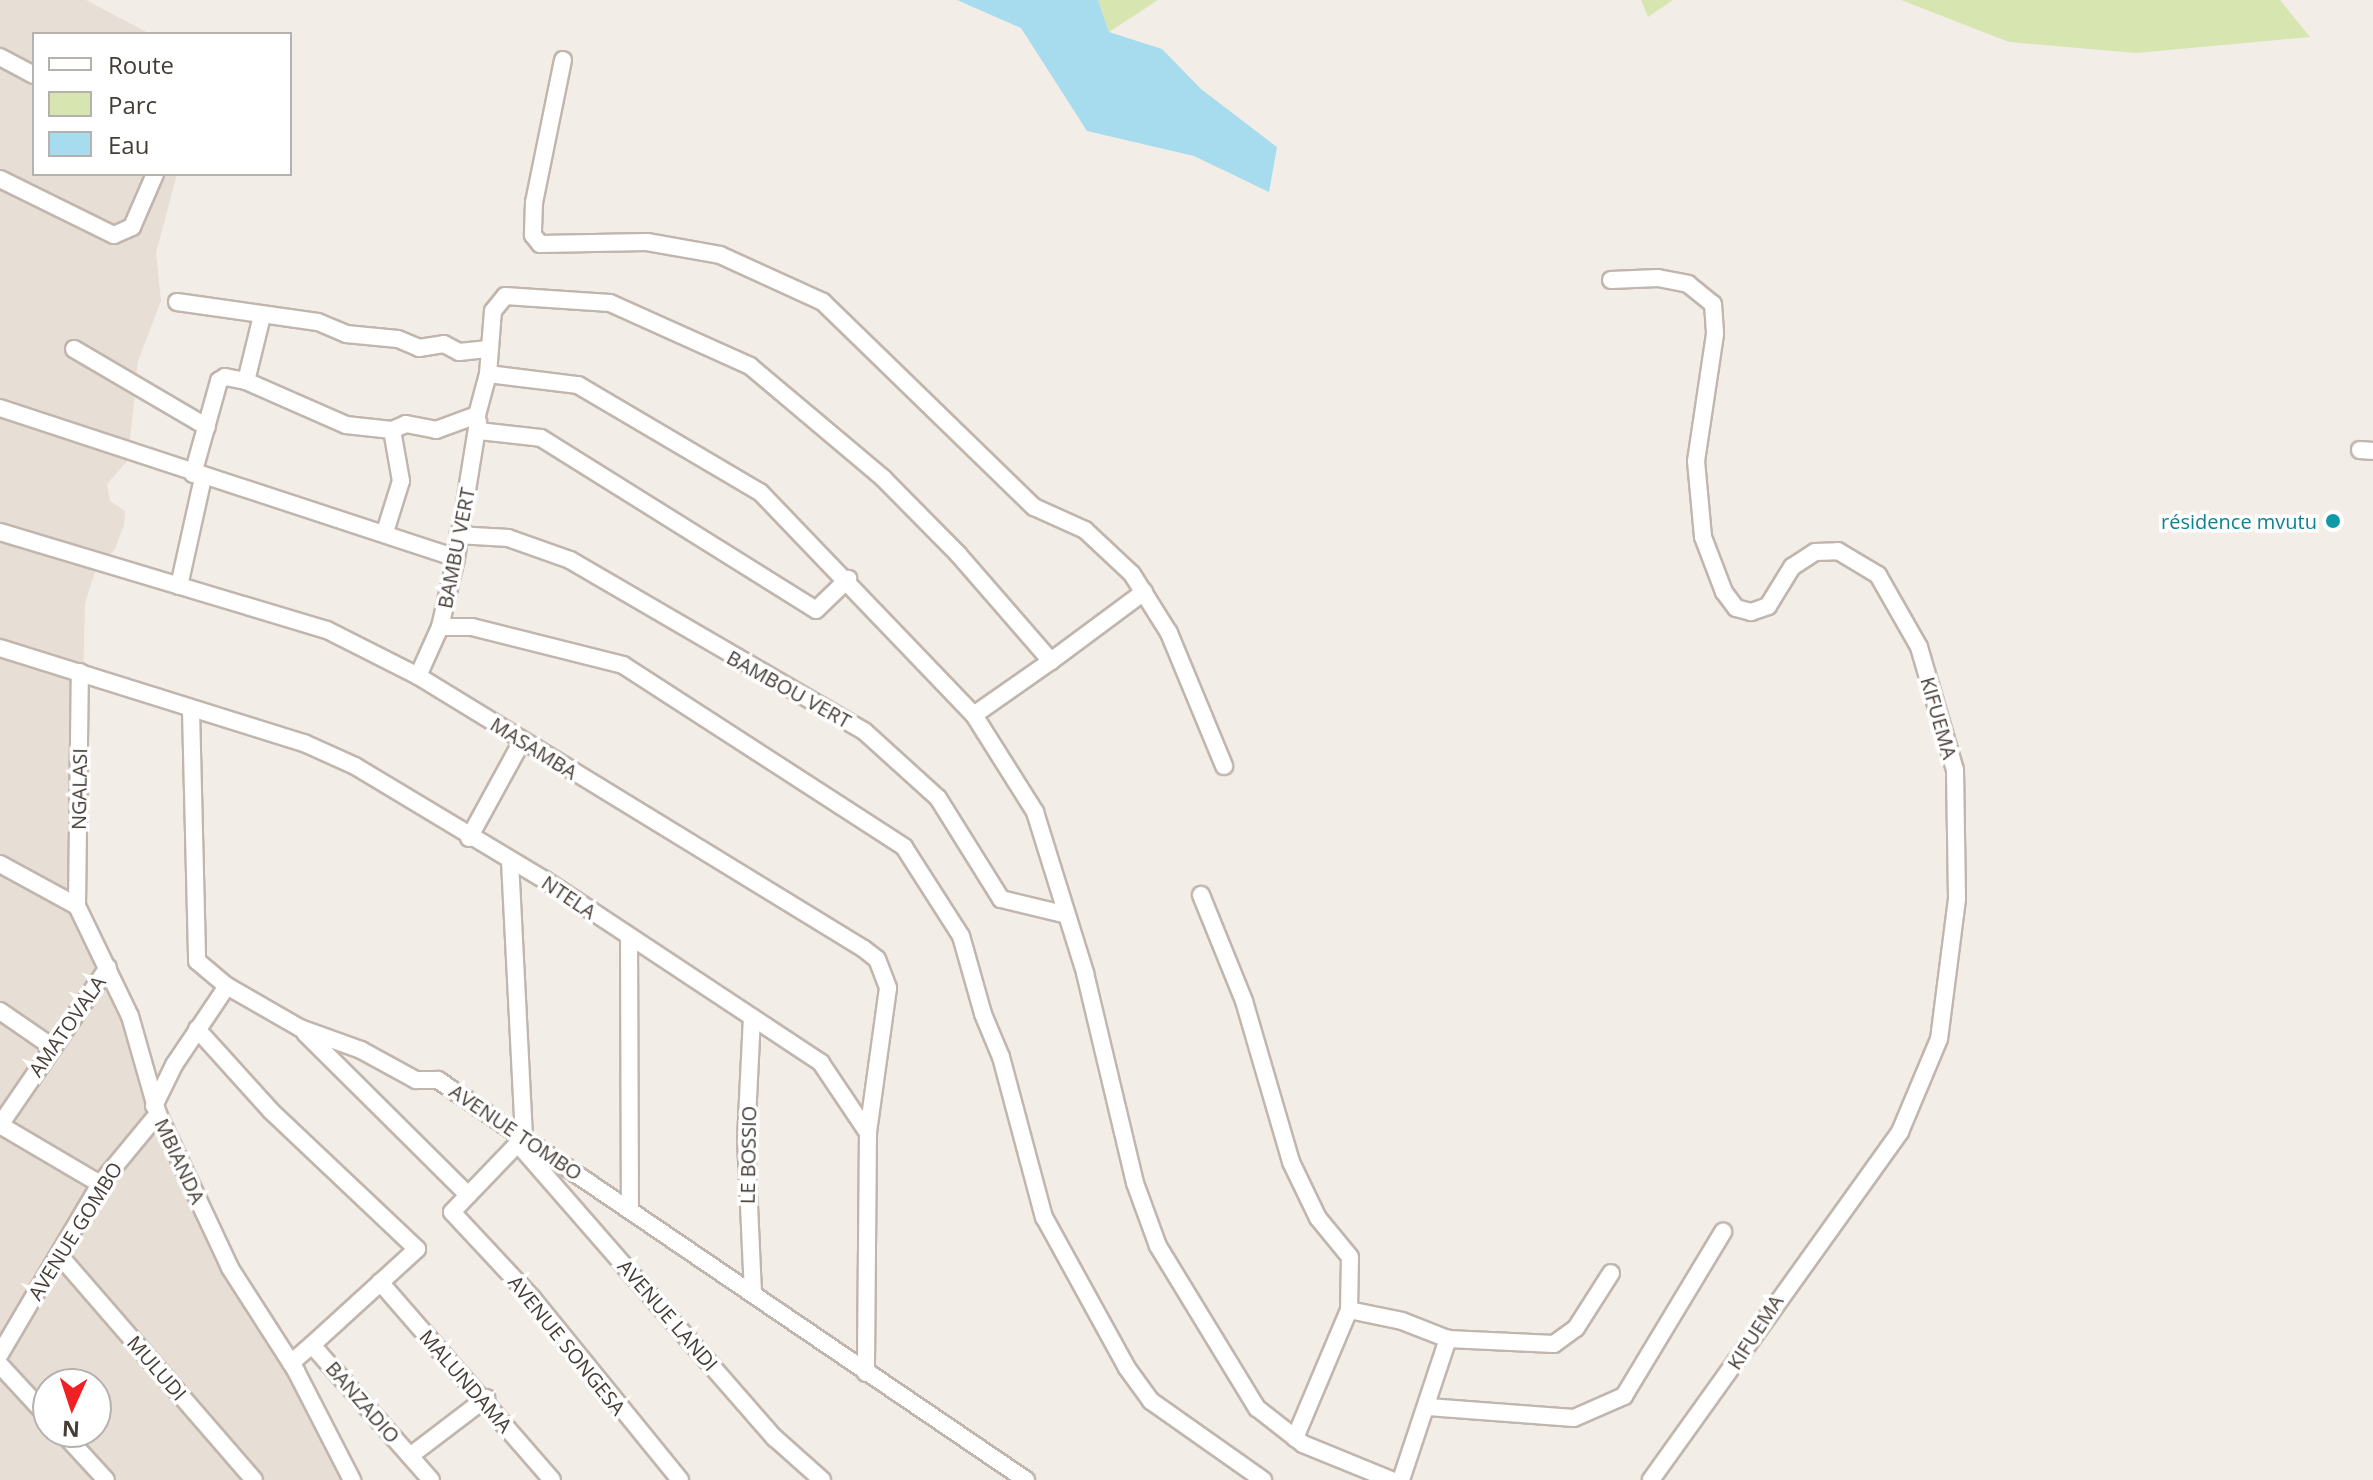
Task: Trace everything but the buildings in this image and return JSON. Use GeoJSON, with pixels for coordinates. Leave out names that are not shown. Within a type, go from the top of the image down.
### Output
{"type":"FeatureCollection","features":[{"type":"Feature","properties":{"kind":"street"},"geometry":{"type":"LineString","coordinates":[[0,57],[32,74]]}},
{"type":"Feature","properties":{"kind":"street"},"geometry":{"type":"LineString","coordinates":[[563,60],[534,202],[533,235],[540,244],[647,242],[720,255],[823,302],[1034,507],[1085,530],[1144,592],[1169,633],[1224,766]]}},
{"type":"Feature","properties":{"kind":"street"},"geometry":{"type":"LineString","coordinates":[[0,179],[114,235],[132,227],[154,176]]}},
{"type":"Feature","properties":{"kind":"street","name":"KIFUEMA"},"geometry":{"type":"LineString","coordinates":[[1611,280],[1658,278],[1688,284],[1713,304],[1715,334],[1696,461],[1703,537],[1724,592],[1736,608],[1751,612],[1768,606],[1792,567],[1815,552],[1838,551],[1878,575],[1919,647],[1955,770],[1957,899],[1939,1039],[1900,1132],[1651,1480]]}},
{"type":"Feature","properties":{"kind":"street","name":"BAMBU VERT"},"geometry":{"type":"LineString","coordinates":[[418,676],[440,627],[456,558],[488,374],[493,311],[505,296],[595,302],[641,314],[750,366],[884,479],[958,554],[1051,661]]}},
{"type":"Feature","properties":{"kind":"street"},"geometry":{"type":"LineString","coordinates":[[177,302],[318,322],[346,334],[398,339],[419,348],[444,344],[459,352],[489,349]]}},
{"type":"Feature","properties":{"kind":"street"},"geometry":{"type":"LineString","coordinates":[[246,381],[262,316]]}},
{"type":"Feature","properties":{"kind":"street"},"geometry":{"type":"LineString","coordinates":[[74,349],[207,427]]}},
{"type":"Feature","properties":{"kind":"street"},"geometry":{"type":"LineString","coordinates":[[488,374],[578,385],[760,492],[848,579],[974,715],[1026,793],[1063,914],[1085,973],[1148,1225],[1231,1372],[1257,1408],[1295,1438],[1391,1480]]}},
{"type":"Feature","properties":{"kind":"street"},"geometry":{"type":"LineString","coordinates":[[179,586],[207,427],[222,378],[246,381],[328,420],[392,430],[406,424],[436,430],[478,423],[541,438],[643,506],[699,532],[752,574],[816,610],[848,579]]}},
{"type":"Feature","properties":{"kind":"street"},"geometry":{"type":"LineString","coordinates":[[0,408],[198,476],[385,532],[456,558]]}},
{"type":"Feature","properties":{"kind":"street"},"geometry":{"type":"LineString","coordinates":[[385,532],[401,481],[392,430]]}},
{"type":"Feature","properties":{"kind":"street","name":"MASAMBA"},"geometry":{"type":"LineString","coordinates":[[0,532],[327,630],[418,676],[877,959],[888,988],[889,1012],[868,1133]]}},
{"type":"Feature","properties":{"kind":"street","name":"BAMBOU VERT"},"geometry":{"type":"LineString","coordinates":[[458,535],[508,538],[570,560],[864,731],[938,798],[1001,899],[1063,914]]}},
{"type":"Feature","properties":{"kind":"street"},"geometry":{"type":"LineString","coordinates":[[974,715],[1144,592]]}},
{"type":"Feature","properties":{"kind":"street"},"geometry":{"type":"LineString","coordinates":[[440,627],[472,627],[623,665],[904,847],[961,936],[1001,1057],[1044,1217],[1127,1368],[1151,1401],[1263,1480]]}},
{"type":"Feature","properties":{"kind":"street","name":"NTELA"},"geometry":{"type":"LineString","coordinates":[[0,648],[304,743],[355,766],[510,861],[821,1063],[868,1133]]}},
{"type":"Feature","properties":{"kind":"street","name":"NGALASI"},"geometry":{"type":"LineString","coordinates":[[77,906],[80,672]]}},
{"type":"Feature","properties":{"kind":"street","name":"AVENUE TOMBO"},"geometry":{"type":"LineString","coordinates":[[191,710],[197,961],[227,986],[300,1028],[361,1050],[416,1080],[438,1080],[521,1141],[630,1208],[1026,1480]]}},
{"type":"Feature","properties":{"kind":"street"},"geometry":{"type":"LineString","coordinates":[[469,838],[522,741]]}},
{"type":"Feature","properties":{"kind":"street"},"geometry":{"type":"LineString","coordinates":[[300,1028],[468,1195],[521,1141],[510,861]]}},
{"type":"Feature","properties":{"kind":"street"},"geometry":{"type":"LineString","coordinates":[[2,868],[77,906]]}},
{"type":"Feature","properties":{"kind":"street"},"geometry":{"type":"LineString","coordinates":[[1201,895],[1244,1001],[1291,1162],[1318,1218],[1350,1257],[1349,1310],[1295,1438]]}},
{"type":"Feature","properties":{"kind":"street","name":"MBIANDA"},"geometry":{"type":"LineString","coordinates":[[77,906],[130,1016],[156,1110],[230,1268],[291,1363],[352,1480]]}},
{"type":"Feature","properties":{"kind":"street"},"geometry":{"type":"LineString","coordinates":[[629,938],[630,1208]]}},
{"type":"Feature","properties":{"kind":"street","name":"AMATOVALA"},"geometry":{"type":"LineString","coordinates":[[0,1125],[51,1046],[108,967]]}},
{"type":"Feature","properties":{"kind":"street","name":"AVENUE GOMBO"},"geometry":{"type":"LineString","coordinates":[[0,1354],[100,1184],[156,1110],[197,1029],[227,986]]}},
{"type":"Feature","properties":{"kind":"street"},"geometry":{"type":"LineString","coordinates":[[0,1011],[51,1046]]}},
{"type":"Feature","properties":{"kind":"street","name":"LE BOSSIO"},"geometry":{"type":"LineString","coordinates":[[752,1017],[746,1170],[753,1294]]}},
{"type":"Feature","properties":{"kind":"street"},"geometry":{"type":"LineString","coordinates":[[197,1029],[271,1111],[417,1249],[312,1345]]}},
{"type":"Feature","properties":{"kind":"street"},"geometry":{"type":"LineString","coordinates":[[0,1125],[100,1184]]}},
{"type":"Feature","properties":{"kind":"street"},"geometry":{"type":"LineString","coordinates":[[866,1373],[868,1133]]}},
{"type":"Feature","properties":{"kind":"street","name":"AVENUE LANDI"},"geometry":{"type":"LineString","coordinates":[[521,1141],[775,1438],[822,1480]]}},
{"type":"Feature","properties":{"kind":"street","name":"AVENUE SONGESA"},"geometry":{"type":"LineString","coordinates":[[468,1195],[452,1212],[533,1299],[680,1480]]}},
{"type":"Feature","properties":{"kind":"street"},"geometry":{"type":"LineString","coordinates":[[1428,1407],[1574,1418],[1624,1396],[1723,1232]]}},
{"type":"Feature","properties":{"kind":"street","name":"MULUDI"},"geometry":{"type":"LineString","coordinates":[[60,1256],[254,1480]]}},
{"type":"Feature","properties":{"kind":"street"},"geometry":{"type":"LineString","coordinates":[[1349,1310],[1402,1321],[1448,1339],[1554,1344],[1576,1328],[1611,1273]]}},
{"type":"Feature","properties":{"kind":"street","name":"MALUNDAMA"},"geometry":{"type":"LineString","coordinates":[[380,1282],[486,1398],[552,1480]]}},
{"type":"Feature","properties":{"kind":"street"},"geometry":{"type":"LineString","coordinates":[[1401,1480],[1428,1407],[1448,1339]]}},
{"type":"Feature","properties":{"kind":"street","name":"BANZADIO"},"geometry":{"type":"LineString","coordinates":[[291,1363],[312,1345],[431,1480]]}},
{"type":"Feature","properties":{"kind":"street"},"geometry":{"type":"LineString","coordinates":[[0,1365],[32,1400]]}},
{"type":"Feature","properties":{"kind":"street"},"geometry":{"type":"LineString","coordinates":[[410,1456],[486,1398]]}},
{"type":"Feature","properties":{"kind":"street"},"geometry":{"type":"LineString","coordinates":[[77,1448],[106,1480]]}},
{"type":"Feature","properties":{"kind":"shaded area"},"geometry":{"type":"Polygon","coordinates":[[[0,0],[86,0],[146,32],[32,32],[32,176],[176,176],[156,253],[161,301],[138,361],[128,460],[107,484],[110,501],[125,511],[124,525],[115,549],[96,569],[85,603],[77,906],[108,967],[154,1106],[230,1268],[352,1480],[0,1480],[0,0]]]}},
{"type":"Feature","properties":{"kind":"green space"},"geometry":{"type":"Polygon","coordinates":[[[1098,0],[1158,0],[1109,32],[1098,0]]]}},
{"type":"Feature","properties":{"kind":"green space"},"geometry":{"type":"Polygon","coordinates":[[[1641,0],[1673,0],[1648,17],[1641,0]]]}},
{"type":"Feature","properties":{"kind":"green space"},"geometry":{"type":"Polygon","coordinates":[[[1901,0],[2280,0],[2310,37],[2136,53],[2009,42],[1901,0]]]}},
{"type":"Feature","properties":{"kind":"water"},"geometry":{"type":"Polygon","coordinates":[[[957,0],[1098,0],[1109,32],[1162,49],[1201,89],[1277,147],[1269,192],[1194,156],[1087,131],[1021,28],[957,0]]]}},
{"type":"Feature","properties":{"kind":"place","name":"résidence mvutu"},"geometry":{"type":"Point","coordinates":[2333,521]}}]}
